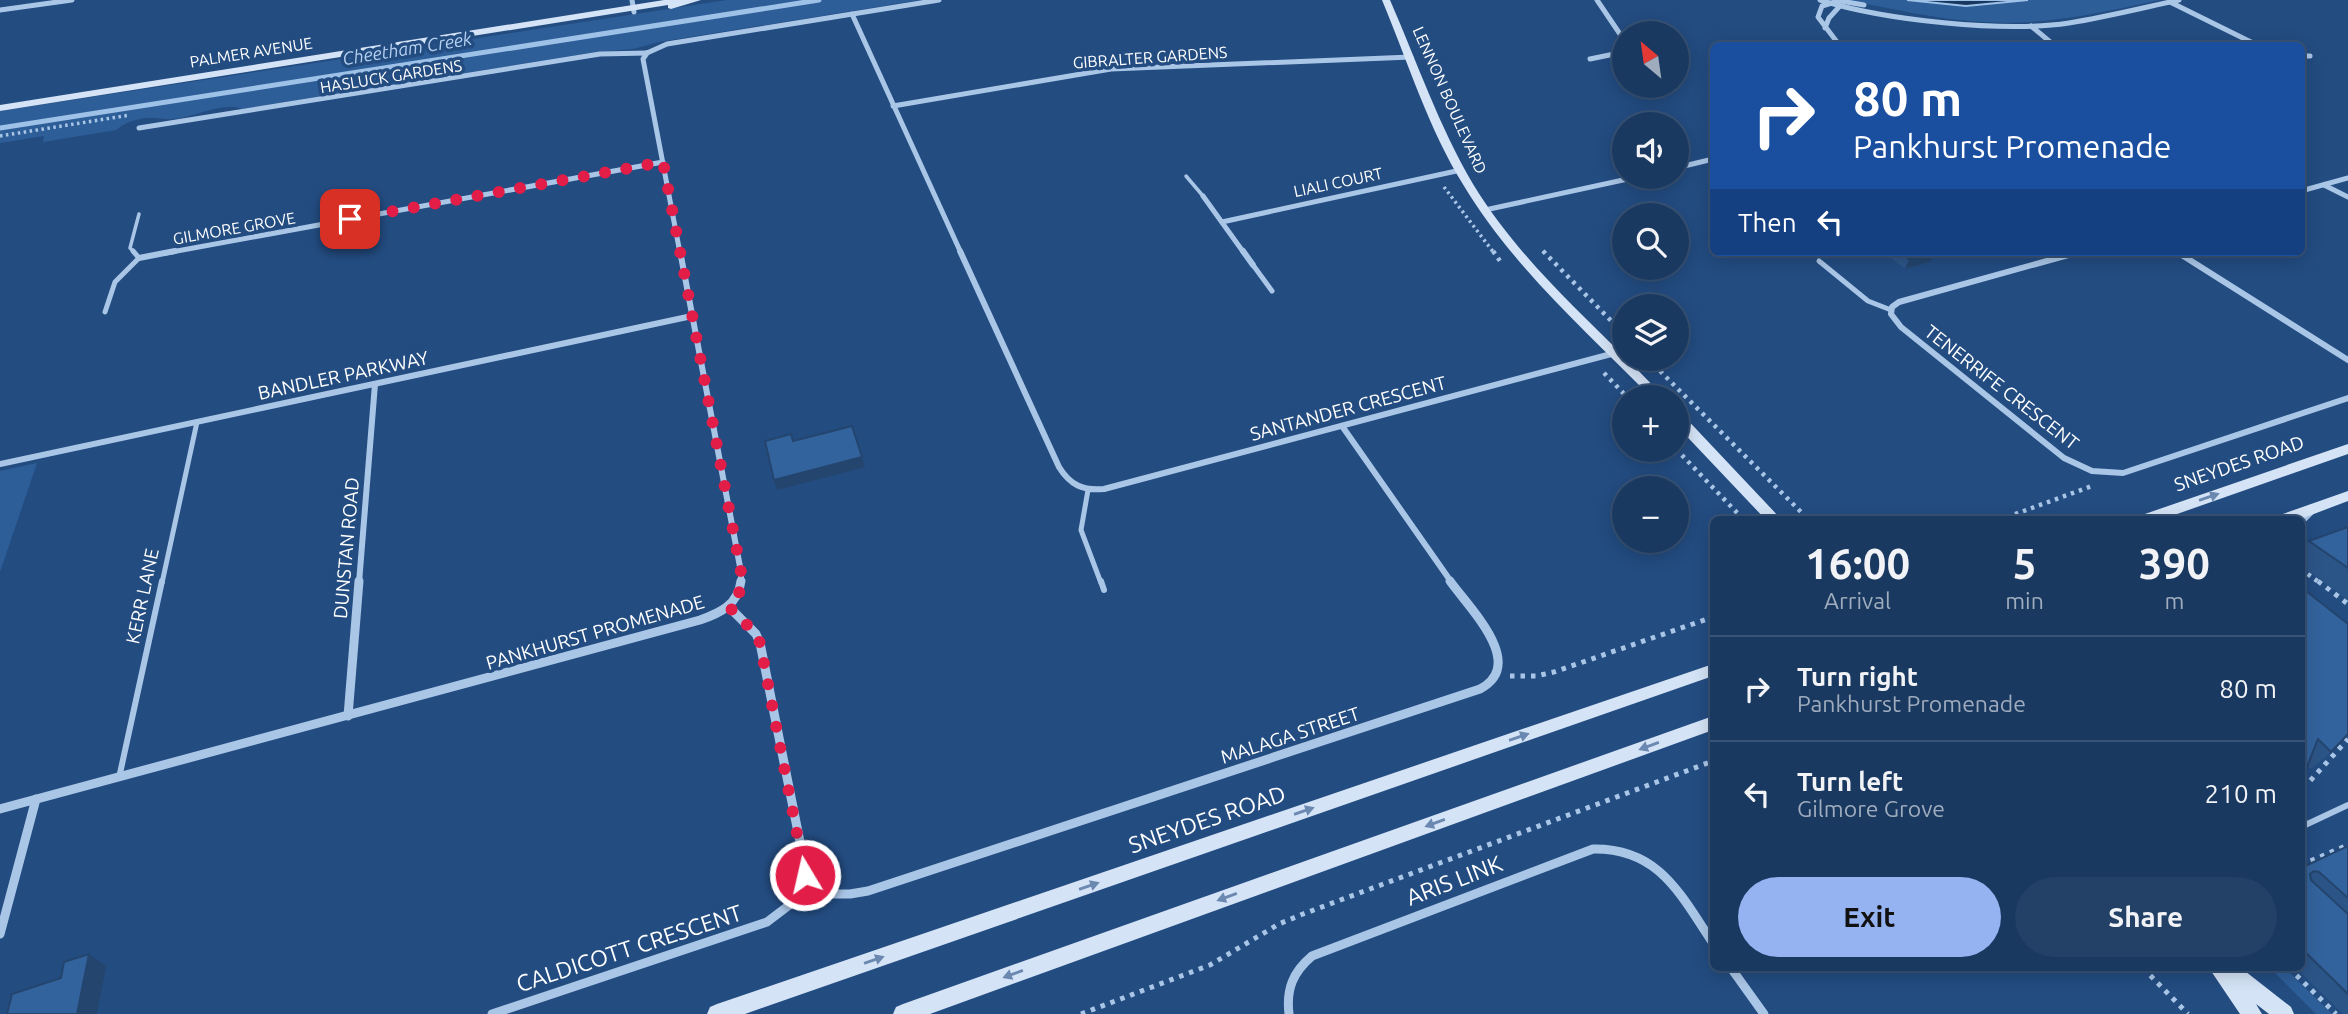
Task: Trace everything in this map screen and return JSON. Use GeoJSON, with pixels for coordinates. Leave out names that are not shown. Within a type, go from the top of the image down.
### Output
{"type":"FeatureCollection","features":[{"type":"Feature","properties":{"kind":"street"},"geometry":{"type":"LineString","coordinates":[[0,10],[72,0]]}},
{"type":"Feature","properties":{"kind":"street","name":"PALMER AVENUE"},"geometry":{"type":"LineString","coordinates":[[0,106],[572,19],[633,6],[680,0]]}},
{"type":"Feature","properties":{"kind":"street","name":"PALMER AVENUE"},"geometry":{"type":"LineString","coordinates":[[633,6],[697,0]]}},
{"type":"Feature","properties":{"kind":"street","name":"HASLUCK GARDENS"},"geometry":{"type":"LineString","coordinates":[[139,128],[600,54],[646,53],[667,44],[939,0]]}},
{"type":"Feature","properties":{"kind":"street","name":"LENNON BOULEVARD"},"geometry":{"type":"LineString","coordinates":[[1386,0],[1461,170],[1485,210],[1527,261],[1612,350]]}},
{"type":"Feature","properties":{"kind":"street"},"geometry":{"type":"LineString","coordinates":[[1597,0],[1612,22]]}},
{"type":"Feature","properties":{"kind":"street"},"geometry":{"type":"LineString","coordinates":[[1820,0],[1828,4]]}},
{"type":"Feature","properties":{"kind":"street"},"geometry":{"type":"LineString","coordinates":[[1837,42],[1818,16],[1819,9],[1828,4],[1837,3],[1965,23],[2031,26],[2074,22],[2179,0]]}},
{"type":"Feature","properties":{"kind":"street"},"geometry":{"type":"LineString","coordinates":[[2169,2],[2251,42]]}},
{"type":"Feature","properties":{"kind":"street"},"geometry":{"type":"LineString","coordinates":[[1825,28],[1837,3]]}},
{"type":"Feature","properties":{"kind":"street"},"geometry":{"type":"LineString","coordinates":[[852,14],[1055,459],[1069,483],[1088,490]]}},
{"type":"Feature","properties":{"kind":"street"},"geometry":{"type":"LineString","coordinates":[[2031,26],[2050,42]]}},
{"type":"Feature","properties":{"kind":"street","name":"PANKHURST PROMENADE"},"geometry":{"type":"LineString","coordinates":[[0,809],[707,618],[729,607],[738,596],[742,579],[643,60],[646,53]]}},
{"type":"Feature","properties":{"kind":"street"},"geometry":{"type":"LineString","coordinates":[[1590,60],[1612,55]]}},
{"type":"Feature","properties":{"kind":"street"},"geometry":{"type":"LineString","coordinates":[[2305,56],[2310,56]]}},
{"type":"Feature","properties":{"kind":"street","name":"GIBRALTER GARDENS"},"geometry":{"type":"LineString","coordinates":[[893,106],[1111,69],[1411,57]]}},
{"type":"Feature","properties":{"kind":"street"},"geometry":{"type":"LineString","coordinates":[[1689,165],[1710,160]]}},
{"type":"Feature","properties":{"kind":"street","name":"GILMORE GROVE"},"geometry":{"type":"LineString","coordinates":[[139,258],[663,162]]}},
{"type":"Feature","properties":{"kind":"street","name":"LIALI COURT"},"geometry":{"type":"LineString","coordinates":[[1222,222],[1461,170]]}},
{"type":"Feature","properties":{"kind":"street"},"geometry":{"type":"LineString","coordinates":[[2305,190],[2348,178]]}},
{"type":"Feature","properties":{"kind":"street"},"geometry":{"type":"LineString","coordinates":[[1485,210],[1612,182]]}},
{"type":"Feature","properties":{"kind":"street"},"geometry":{"type":"LineString","coordinates":[[2324,185],[2348,197]]}},
{"type":"Feature","properties":{"kind":"street"},"geometry":{"type":"LineString","coordinates":[[1203,196],[1252,265]]}},
{"type":"Feature","properties":{"kind":"street"},"geometry":{"type":"LineString","coordinates":[[1891,310],[1894,304],[1907,299],[2064,256]]}},
{"type":"Feature","properties":{"kind":"street"},"geometry":{"type":"LineString","coordinates":[[2183,256],[2348,360]]}},
{"type":"Feature","properties":{"kind":"street","name":"TENERRIFE CRESCENT"},"geometry":{"type":"LineString","coordinates":[[1891,310],[1893,318],[1902,327],[2064,458],[2076,466],[2100,474]]}},
{"type":"Feature","properties":{"kind":"street","name":"BANDLER PARKWAY"},"geometry":{"type":"LineString","coordinates":[[0,464],[692,316]]}},
{"type":"Feature","properties":{"kind":"street","name":"SANTANDER CRESCENT"},"geometry":{"type":"LineString","coordinates":[[1088,490],[1104,489],[1612,354]]}},
{"type":"Feature","properties":{"kind":"street","name":"LENNON BOULEVARD"},"geometry":{"type":"LineString","coordinates":[[1633,371],[1646,385]]}},
{"type":"Feature","properties":{"kind":"street","name":"DUNSTAN ROAD"},"geometry":{"type":"LineString","coordinates":[[348,716],[376,384]]}},
{"type":"Feature","properties":{"kind":"street"},"geometry":{"type":"LineString","coordinates":[[2100,474],[2123,473],[2348,398]]}},
{"type":"Feature","properties":{"kind":"street"},"geometry":{"type":"LineString","coordinates":[[1342,426],[1497,648],[1502,663],[1499,674]]}},
{"type":"Feature","properties":{"kind":"street"},"geometry":{"type":"LineString","coordinates":[[1689,430],[1771,516]]}},
{"type":"Feature","properties":{"kind":"street","name":"SNEYDES ROAD"},"geometry":{"type":"LineString","coordinates":[[2155,516],[2348,449]]}},
{"type":"Feature","properties":{"kind":"street"},"geometry":{"type":"LineString","coordinates":[[2293,516],[2348,496]]}},
{"type":"Feature","properties":{"kind":"street"},"geometry":{"type":"LineString","coordinates":[[729,607],[756,634],[760,643],[801,847],[805,875],[800,894]]}},
{"type":"Feature","properties":{"kind":"street","name":"SNEYDES ROAD"},"geometry":{"type":"LineString","coordinates":[[717,1014],[1710,671]]}},
{"type":"Feature","properties":{"kind":"street","name":"MALAGA STREET"},"geometry":{"type":"LineString","coordinates":[[800,894],[850,894],[868,891],[1472,692],[1482,688],[1499,674]]}},
{"type":"Feature","properties":{"kind":"street"},"geometry":{"type":"LineString","coordinates":[[911,1012],[1710,724]]}},
{"type":"Feature","properties":{"kind":"street"},"geometry":{"type":"LineString","coordinates":[[0,934],[36,799]]}},
{"type":"Feature","properties":{"kind":"street","name":"ARIS LINK"},"geometry":{"type":"LineString","coordinates":[[1289,1014],[1287,995],[1290,982],[1302,964],[1330,948],[1576,855],[1610,847],[1632,851],[1644,857],[1668,880],[1710,939]]}},
{"type":"Feature","properties":{"kind":"street","name":"CALDICOTT CRESCENT"},"geometry":{"type":"LineString","coordinates":[[492,1014],[753,928],[781,914],[800,894]]}},
{"type":"Feature","properties":{"kind":"street"},"geometry":{"type":"LineString","coordinates":[[1733,971],[1763,1014]]}},
{"type":"Feature","properties":{"kind":"street"},"geometry":{"type":"LineString","coordinates":[[2220,971],[2252,1014]]}},
{"type":"Feature","properties":{"kind":"street"},"geometry":{"type":"LineString","coordinates":[[2231,971],[2284,1014]]}},
{"type":"Feature","properties":{"kind":"lane"},"geometry":{"type":"LineString","coordinates":[[1186,176],[1203,196]]}},
{"type":"Feature","properties":{"kind":"lane"},"geometry":{"type":"LineString","coordinates":[[105,312],[115,282],[139,258],[130,248],[139,214]]}},
{"type":"Feature","properties":{"kind":"lane","name":"TENERRIFE CRESCENT"},"geometry":{"type":"LineString","coordinates":[[1819,261],[1868,301],[1891,310]]}},
{"type":"Feature","properties":{"kind":"lane"},"geometry":{"type":"LineString","coordinates":[[1252,265],[1272,291]]}},
{"type":"Feature","properties":{"kind":"lane","name":"KERR LANE"},"geometry":{"type":"LineString","coordinates":[[119,778],[197,422]]}},
{"type":"Feature","properties":{"kind":"lane"},"geometry":{"type":"LineString","coordinates":[[1088,490],[1081,530],[1104,590]]}},
{"type":"Feature","properties":{"kind":"lane"},"geometry":{"type":"LineString","coordinates":[[2305,519],[2317,507]]}},
{"type":"Feature","properties":{"kind":"lane"},"geometry":{"type":"LineString","coordinates":[[2305,825],[2347,807]]}},
{"type":"Feature","properties":{"kind":"path"},"geometry":{"type":"LineString","coordinates":[[1422,38],[1481,167]]}},
{"type":"Feature","properties":{"kind":"path"},"geometry":{"type":"LineString","coordinates":[[1535,243],[1612,322]]}},
{"type":"Feature","properties":{"kind":"path"},"geometry":{"type":"LineString","coordinates":[[1660,371],[1805,516]]}},
{"type":"Feature","properties":{"kind":"path"},"geometry":{"type":"LineString","coordinates":[[1688,462],[1740,516]]}},
{"type":"Feature","properties":{"kind":"path"},"geometry":{"type":"LineString","coordinates":[[2011,516],[2086,490],[2100,474]]}},
{"type":"Feature","properties":{"kind":"path"},"geometry":{"type":"LineString","coordinates":[[2305,572],[2348,604]]}},
{"type":"Feature","properties":{"kind":"path"},"geometry":{"type":"LineString","coordinates":[[1499,674],[1525,676],[1554,672],[1710,618]]}},
{"type":"Feature","properties":{"kind":"path"},"geometry":{"type":"LineString","coordinates":[[2305,783],[2348,739]]}},
{"type":"Feature","properties":{"kind":"path"},"geometry":{"type":"LineString","coordinates":[[1081,1014],[1210,965],[1279,924],[1303,914],[1710,762]]}},
{"type":"Feature","properties":{"kind":"path"},"geometry":{"type":"LineString","coordinates":[[2305,863],[2347,846]]}},
{"type":"Feature","properties":{"kind":"path"},"geometry":{"type":"LineString","coordinates":[[2146,971],[2188,1014]]}},
{"type":"Feature","properties":{"kind":"path"},"geometry":{"type":"LineString","coordinates":[[2292,971],[2336,1014]]}},
{"type":"Feature","properties":{"kind":"shaded area"},"geometry":{"type":"Polygon","coordinates":[[[727,0],[920,0],[659,42],[633,49],[597,52],[242,109],[217,108],[173,119],[144,118],[127,123],[116,130],[43,142],[44,136],[0,143],[0,111],[727,0]]]}},
{"type":"Feature","properties":{"kind":"shaded area"},"geometry":{"type":"Polygon","coordinates":[[[1841,0],[2161,0],[2074,17],[2007,23],[1949,19],[1841,0]]]}},
{"type":"Feature","properties":{"kind":"shaded area"},"geometry":{"type":"Polygon","coordinates":[[[1907,0],[2028,0],[1966,6],[1907,0]]]}},
{"type":"Feature","properties":{"kind":"shaded area"},"geometry":{"type":"Polygon","coordinates":[[[37,463],[0,572],[0,471],[37,463]]]}},
{"type":"Feature","properties":{"kind":"shaded area"},"geometry":{"type":"Polygon","coordinates":[[[2273,971],[2288,971],[2332,1014],[2316,1014],[2273,971]]]}},
{"type":"Feature","properties":{"kind":"building"},"geometry":{"type":"Polygon","coordinates":[[[852,426],[862,457],[774,480],[765,441],[791,434],[793,441],[852,426]]]}},
{"type":"Feature","properties":{"kind":"building"},"geometry":{"type":"Polygon","coordinates":[[[2348,527],[2348,568],[2309,541],[2348,527]]]}},
{"type":"Feature","properties":{"kind":"building"},"geometry":{"type":"Polygon","coordinates":[[[2305,590],[2348,624],[2348,734],[2331,752],[2318,739],[2305,772],[2305,590]]]}},
{"type":"Feature","properties":{"kind":"building"},"geometry":{"type":"Polygon","coordinates":[[[2348,846],[2348,898],[2319,872],[2310,874],[2311,880],[2348,914],[2348,994],[2305,952],[2305,866],[2348,846]]]}},
{"type":"Feature","properties":{"kind":"building"},"geometry":{"type":"Polygon","coordinates":[[[89,954],[77,1014],[7,1014],[12,994],[61,978],[64,962],[89,954]]]}},
{"type":"Feature","properties":{"kind":"waterway","name":"Cheetham Creek"},"geometry":{"type":"LineString","coordinates":[[0,128],[819,0]]}},
{"type":"Feature","properties":{"kind":"route"},"geometry":{"type":"LineString","coordinates":[[350,219],[663,162],[741,572],[740,591],[729,607],[748,624],[760,643],[805,875]]}}]}
